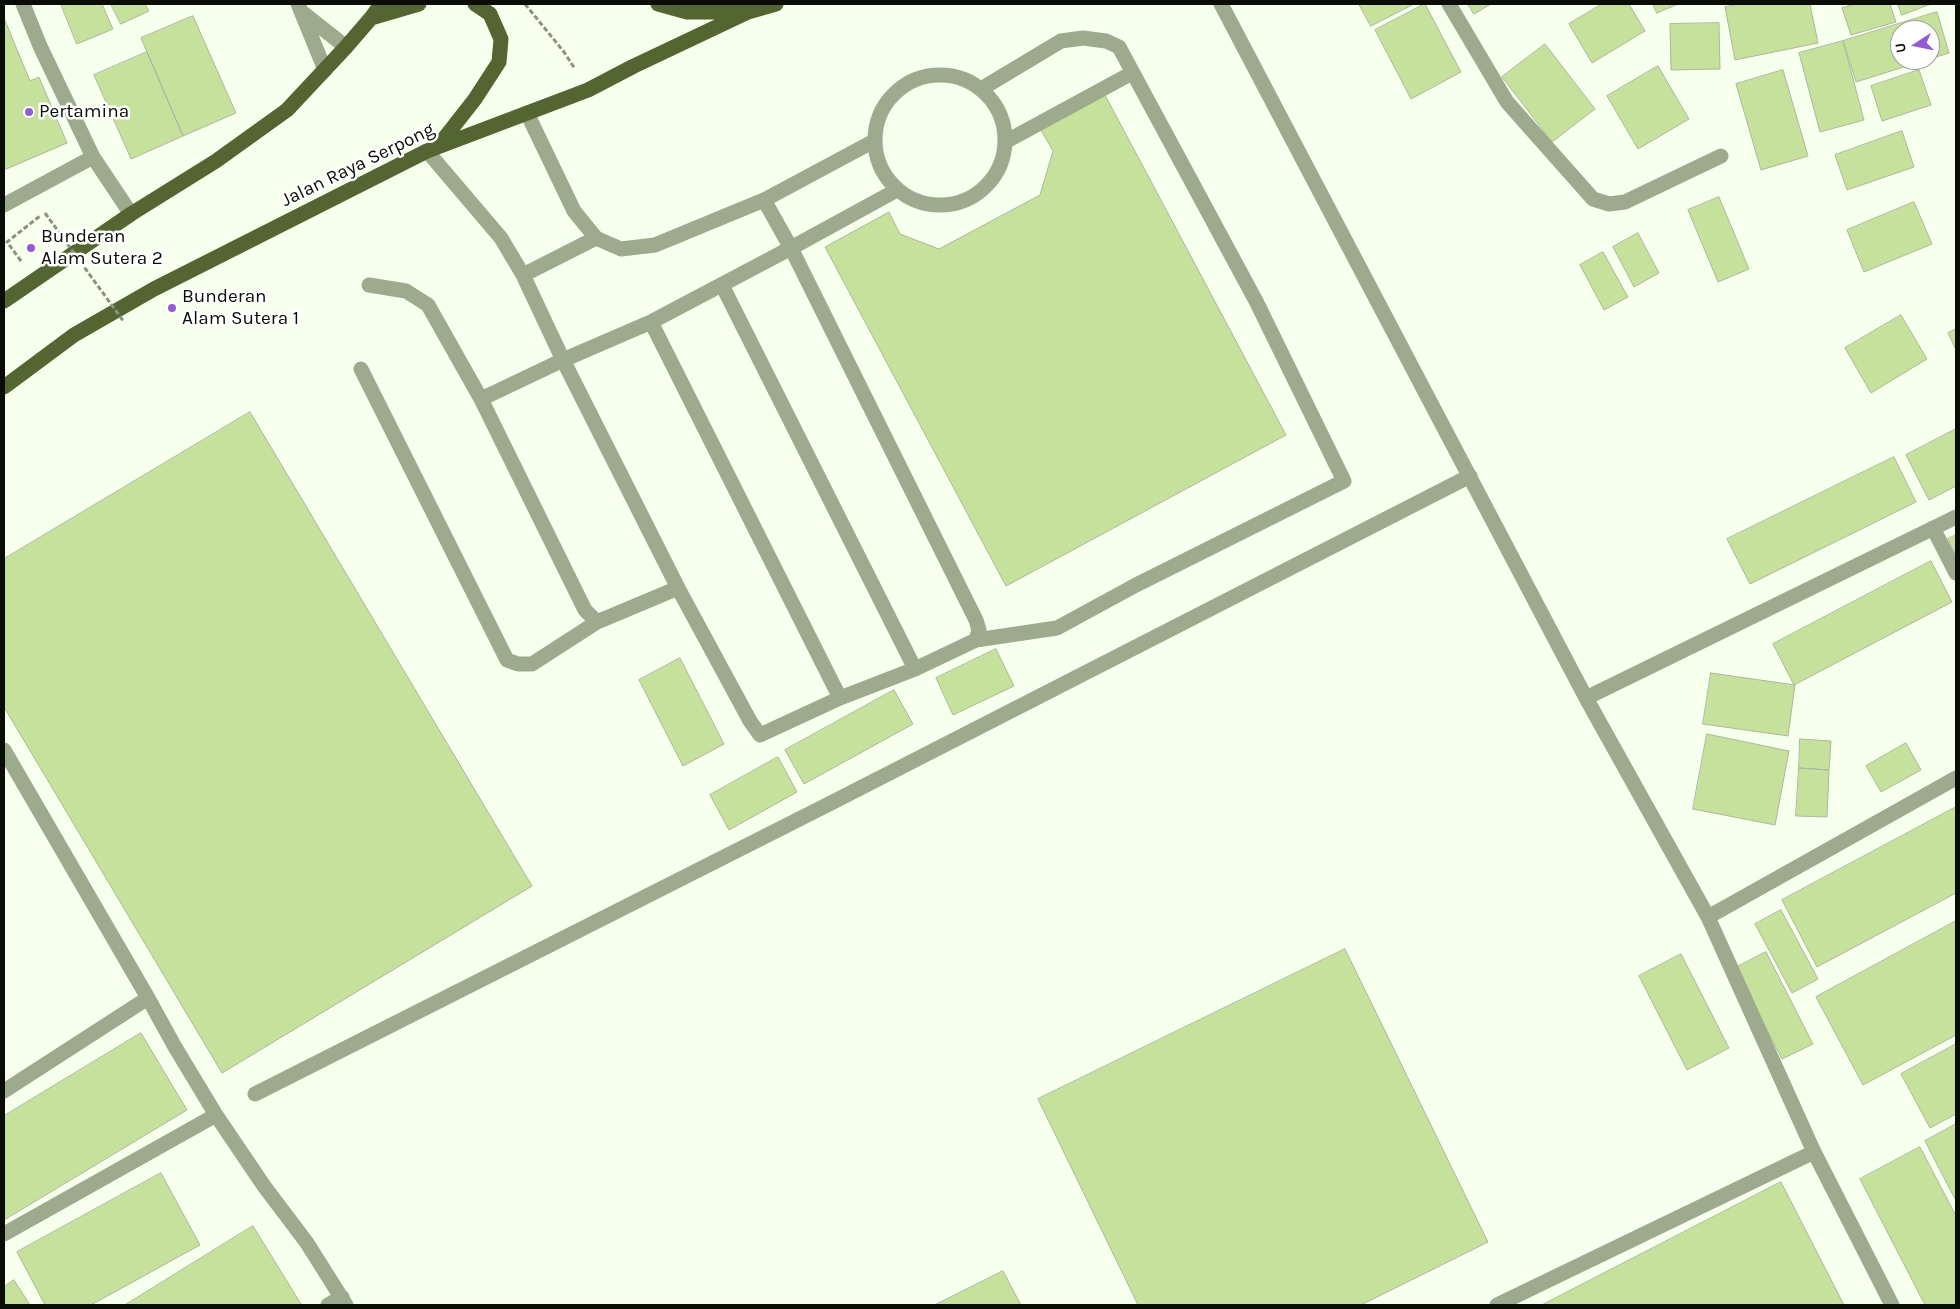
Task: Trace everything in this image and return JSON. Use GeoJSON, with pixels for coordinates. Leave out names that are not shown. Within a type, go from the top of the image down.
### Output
{"type":"FeatureCollection","features":[{"type":"Feature","properties":{"kind":"main road"},"geometry":{"type":"LineString","coordinates":[[4,301],[131,214],[216,161],[286,110],[346,47],[381,4]]}},
{"type":"Feature","properties":{"kind":"main road"},"geometry":{"type":"LineString","coordinates":[[371,18],[419,4]]}},
{"type":"Feature","properties":{"kind":"main road"},"geometry":{"type":"LineString","coordinates":[[433,148],[475,99],[499,62],[501,39],[490,14],[475,4]]}},
{"type":"Feature","properties":{"kind":"main road"},"geometry":{"type":"LineString","coordinates":[[658,4],[687,12],[748,12],[776,4]]}},
{"type":"Feature","properties":{"kind":"main road","name":"Jalan Raya Serpong"},"geometry":{"type":"LineString","coordinates":[[4,387],[74,335],[154,289],[433,148],[588,90],[748,12]]}},
{"type":"Feature","properties":{"kind":"street"},"geometry":{"type":"LineString","coordinates":[[22,4],[93,157],[131,214]]}},
{"type":"Feature","properties":{"kind":"street"},"geometry":{"type":"LineString","coordinates":[[1221,4],[1586,698],[1708,917],[1814,1152],[1892,1305]]}},
{"type":"Feature","properties":{"kind":"street"},"geometry":{"type":"LineString","coordinates":[[1450,4],[1506,102],[1593,199],[1609,204],[1625,202],[1721,156]]}},
{"type":"Feature","properties":{"kind":"street"},"geometry":{"type":"LineString","coordinates":[[300,8],[346,47]]}},
{"type":"Feature","properties":{"kind":"street"},"geometry":{"type":"LineString","coordinates":[[300,8],[325,70]]}},
{"type":"Feature","properties":{"kind":"street"},"geometry":{"type":"LineString","coordinates":[[433,148],[501,238],[523,274],[563,360],[678,588],[750,721],[760,735],[840,698],[915,669],[976,640],[1057,628],[1136,585],[1344,481],[1257,303],[1119,47],[1106,41],[1083,38],[1061,41],[981,89]]}},
{"type":"Feature","properties":{"kind":"street"},"geometry":{"type":"LineString","coordinates":[[1005,142],[1132,73]]}},
{"type":"Feature","properties":{"kind":"street"},"geometry":{"type":"LineString","coordinates":[[929,75],[947,75],[965,80],[981,89],[994,104],[1003,123],[1005,142],[996,174],[986,187],[974,197],[950,205],[926,205],[910,199],[897,190],[885,176],[877,159],[874,141],[876,123],[884,106],[896,91],[911,81],[929,75]]}},
{"type":"Feature","properties":{"kind":"street"},"geometry":{"type":"LineString","coordinates":[[527,113],[574,211],[596,238],[622,249],[655,245],[764,200],[874,141]]}},
{"type":"Feature","properties":{"kind":"street"},"geometry":{"type":"LineString","coordinates":[[4,205],[93,157]]}},
{"type":"Feature","properties":{"kind":"street"},"geometry":{"type":"LineString","coordinates":[[481,399],[563,360],[651,322],[897,190]]}},
{"type":"Feature","properties":{"kind":"street"},"geometry":{"type":"LineString","coordinates":[[764,200],[791,248],[976,620],[980,630],[976,640]]}},
{"type":"Feature","properties":{"kind":"street"},"geometry":{"type":"LineString","coordinates":[[523,274],[596,238]]}},
{"type":"Feature","properties":{"kind":"street"},"geometry":{"type":"LineString","coordinates":[[722,285],[915,669]]}},
{"type":"Feature","properties":{"kind":"street"},"geometry":{"type":"LineString","coordinates":[[369,286],[406,291],[428,305],[481,399],[585,610],[597,622]]}},
{"type":"Feature","properties":{"kind":"street"},"geometry":{"type":"LineString","coordinates":[[651,322],[840,698]]}},
{"type":"Feature","properties":{"kind":"street"},"geometry":{"type":"LineString","coordinates":[[361,369],[507,660],[518,664],[532,664],[597,622],[678,588]]}},
{"type":"Feature","properties":{"kind":"street"},"geometry":{"type":"LineString","coordinates":[[255,1094],[831,803],[1470,476]]}},
{"type":"Feature","properties":{"kind":"street"},"geometry":{"type":"LineString","coordinates":[[1586,698],[1956,517]]}},
{"type":"Feature","properties":{"kind":"street"},"geometry":{"type":"LineString","coordinates":[[1933,528],[1956,573]]}},
{"type":"Feature","properties":{"kind":"street"},"geometry":{"type":"LineString","coordinates":[[4,750],[216,1115],[264,1186],[307,1243],[344,1301],[328,1305]]}},
{"type":"Feature","properties":{"kind":"street"},"geometry":{"type":"LineString","coordinates":[[1708,917],[1956,778]]}},
{"type":"Feature","properties":{"kind":"street"},"geometry":{"type":"LineString","coordinates":[[4,1091],[148,998]]}},
{"type":"Feature","properties":{"kind":"street"},"geometry":{"type":"LineString","coordinates":[[4,1234],[216,1115]]}},
{"type":"Feature","properties":{"kind":"street"},"geometry":{"type":"LineString","coordinates":[[1497,1305],[1814,1152]]}},
{"type":"Feature","properties":{"kind":"path"},"geometry":{"type":"LineString","coordinates":[[525,4],[564,52],[588,90]]}},
{"type":"Feature","properties":{"kind":"path"},"geometry":{"type":"LineString","coordinates":[[34,279],[6,242],[45,212],[124,322]]}},
{"type":"Feature","properties":{"kind":"building"},"geometry":{"type":"Polygon","coordinates":[[[61,4],[102,4],[113,29],[77,44],[61,4]]]}},
{"type":"Feature","properties":{"kind":"building"},"geometry":{"type":"Polygon","coordinates":[[[111,4],[145,4],[149,11],[121,24],[111,4]]]}},
{"type":"Feature","properties":{"kind":"building"},"geometry":{"type":"Polygon","coordinates":[[[1359,4],[1414,4],[1371,26],[1359,4]]]}},
{"type":"Feature","properties":{"kind":"building"},"geometry":{"type":"Polygon","coordinates":[[[1425,4],[1461,72],[1411,99],[1375,30],[1425,4]]]}},
{"type":"Feature","properties":{"kind":"building"},"geometry":{"type":"Polygon","coordinates":[[[1468,4],[1491,4],[1474,14],[1468,4]]]}},
{"type":"Feature","properties":{"kind":"building"},"geometry":{"type":"Polygon","coordinates":[[[1602,4],[1629,4],[1645,31],[1592,63],[1569,24],[1602,4]]]}},
{"type":"Feature","properties":{"kind":"building"},"geometry":{"type":"Polygon","coordinates":[[[1653,4],[1678,4],[1657,13],[1653,4]]]}},
{"type":"Feature","properties":{"kind":"building"},"geometry":{"type":"Polygon","coordinates":[[[1742,4],[1810,4],[1818,43],[1735,60],[1725,7],[1742,4]]]}},
{"type":"Feature","properties":{"kind":"building"},"geometry":{"type":"Polygon","coordinates":[[[1856,4],[1890,4],[1895,20],[1890,20],[1890,24],[1851,35],[1842,8],[1856,4]]]}},
{"type":"Feature","properties":{"kind":"building"},"geometry":{"type":"Polygon","coordinates":[[[1898,4],[1931,4],[1902,15],[1898,4]]]}},
{"type":"Feature","properties":{"kind":"building"},"geometry":{"type":"Polygon","coordinates":[[[1937,12],[1939,20],[1911,20],[1937,12]]]}},
{"type":"Feature","properties":{"kind":"building"},"geometry":{"type":"Polygon","coordinates":[[[193,16],[236,113],[183,136],[141,38],[193,16]]]}},
{"type":"Feature","properties":{"kind":"building","name":"Pertamina"},"geometry":{"type":"Polygon","coordinates":[[[4,18],[30,81],[39,77],[67,143],[4,170],[4,18]]]}},
{"type":"Feature","properties":{"kind":"building"},"geometry":{"type":"Polygon","coordinates":[[[1940,22],[1949,53],[1940,56],[1940,22]]]}},
{"type":"Feature","properties":{"kind":"building"},"geometry":{"type":"Polygon","coordinates":[[[1719,23],[1720,69],[1671,70],[1670,24],[1719,23]]]}},
{"type":"Feature","properties":{"kind":"building"},"geometry":{"type":"Polygon","coordinates":[[[1890,26],[1890,70],[1894,70],[1856,82],[1843,41],[1890,26]]]}},
{"type":"Feature","properties":{"kind":"building"},"geometry":{"type":"Polygon","coordinates":[[[1843,41],[1864,120],[1820,132],[1799,53],[1843,41]]]}},
{"type":"Feature","properties":{"kind":"building"},"geometry":{"type":"Polygon","coordinates":[[[1545,44],[1595,109],[1552,142],[1502,77],[1545,44]]]}},
{"type":"Feature","properties":{"kind":"building"},"geometry":{"type":"Polygon","coordinates":[[[147,52],[183,136],[131,159],[94,75],[147,52]]]}},
{"type":"Feature","properties":{"kind":"building"},"geometry":{"type":"Polygon","coordinates":[[[1658,66],[1689,119],[1638,149],[1607,96],[1658,66]]]}},
{"type":"Feature","properties":{"kind":"building"},"geometry":{"type":"Polygon","coordinates":[[[1783,70],[1808,156],[1761,170],[1736,84],[1783,70]]]}},
{"type":"Feature","properties":{"kind":"building"},"geometry":{"type":"Polygon","coordinates":[[[1919,70],[1931,105],[1882,121],[1871,86],[1919,70]]]}},
{"type":"Feature","properties":{"kind":"building"},"geometry":{"type":"Polygon","coordinates":[[[1105,95],[1286,435],[1006,586],[825,247],[889,212],[900,234],[939,249],[1040,195],[1053,151],[1041,130],[1105,95]]]}},
{"type":"Feature","properties":{"kind":"building"},"geometry":{"type":"Polygon","coordinates":[[[1902,131],[1914,167],[1847,190],[1835,155],[1902,131]]]}},
{"type":"Feature","properties":{"kind":"building"},"geometry":{"type":"Polygon","coordinates":[[[1719,197],[1749,269],[1718,282],[1688,210],[1719,197]]]}},
{"type":"Feature","properties":{"kind":"building"},"geometry":{"type":"Polygon","coordinates":[[[1914,202],[1932,244],[1864,272],[1847,230],[1914,202]]]}},
{"type":"Feature","properties":{"kind":"building"},"geometry":{"type":"Polygon","coordinates":[[[1638,233],[1659,273],[1634,287],[1613,247],[1638,233]]]}},
{"type":"Feature","properties":{"kind":"building"},"geometry":{"type":"Polygon","coordinates":[[[1603,252],[1628,297],[1604,310],[1580,265],[1603,252]]]}},
{"type":"Feature","properties":{"kind":"building"},"geometry":{"type":"Polygon","coordinates":[[[1901,315],[1927,359],[1871,393],[1845,348],[1901,315]]]}},
{"type":"Feature","properties":{"kind":"building"},"geometry":{"type":"Polygon","coordinates":[[[1956,329],[1956,350],[1948,333],[1956,329]]]}},
{"type":"Feature","properties":{"kind":"building"},"geometry":{"type":"Polygon","coordinates":[[[250,412],[532,886],[222,1073],[4,707],[4,559],[250,412]]]}},
{"type":"Feature","properties":{"kind":"building"},"geometry":{"type":"Polygon","coordinates":[[[1956,429],[1956,486],[1929,500],[1906,455],[1956,429]]]}},
{"type":"Feature","properties":{"kind":"building"},"geometry":{"type":"Polygon","coordinates":[[[1894,457],[1916,502],[1750,584],[1727,539],[1894,457]]]}},
{"type":"Feature","properties":{"kind":"building"},"geometry":{"type":"Polygon","coordinates":[[[1956,535],[1956,556],[1948,539],[1956,535]]]}},
{"type":"Feature","properties":{"kind":"building"},"geometry":{"type":"Polygon","coordinates":[[[1931,561],[1952,602],[1794,685],[1773,644],[1931,561]]]}},
{"type":"Feature","properties":{"kind":"building"},"geometry":{"type":"Polygon","coordinates":[[[996,649],[1014,686],[953,715],[936,678],[996,649]]]}},
{"type":"Feature","properties":{"kind":"building"},"geometry":{"type":"Polygon","coordinates":[[[680,658],[724,744],[683,766],[639,680],[680,658]]]}},
{"type":"Feature","properties":{"kind":"building"},"geometry":{"type":"Polygon","coordinates":[[[1711,673],[1795,685],[1788,736],[1703,724],[1711,673]]]}},
{"type":"Feature","properties":{"kind":"building"},"geometry":{"type":"Polygon","coordinates":[[[894,690],[913,724],[804,784],[785,750],[894,690]]]}},
{"type":"Feature","properties":{"kind":"building"},"geometry":{"type":"Polygon","coordinates":[[[1707,734],[1789,751],[1775,825],[1693,809],[1707,734]]]}},
{"type":"Feature","properties":{"kind":"building"},"geometry":{"type":"Polygon","coordinates":[[[1800,739],[1831,741],[1829,770],[1799,768],[1800,739]]]}},
{"type":"Feature","properties":{"kind":"building"},"geometry":{"type":"Polygon","coordinates":[[[1906,743],[1921,770],[1881,792],[1866,766],[1906,743]]]}},
{"type":"Feature","properties":{"kind":"building"},"geometry":{"type":"Polygon","coordinates":[[[778,757],[797,792],[729,830],[710,795],[778,757]]]}},
{"type":"Feature","properties":{"kind":"building"},"geometry":{"type":"Polygon","coordinates":[[[1799,768],[1829,770],[1827,817],[1796,816],[1799,768]]]}},
{"type":"Feature","properties":{"kind":"building"},"geometry":{"type":"Polygon","coordinates":[[[1956,807],[1956,893],[1817,967],[1782,900],[1956,807]]]}},
{"type":"Feature","properties":{"kind":"building"},"geometry":{"type":"Polygon","coordinates":[[[1781,910],[1818,979],[1792,993],[1755,924],[1781,910]]]}},
{"type":"Feature","properties":{"kind":"building"},"geometry":{"type":"Polygon","coordinates":[[[1956,921],[1956,1035],[1863,1085],[1816,997],[1956,921]]]}},
{"type":"Feature","properties":{"kind":"building"},"geometry":{"type":"Polygon","coordinates":[[[1345,949],[1488,1242],[1361,1305],[1138,1305],[1038,1099],[1345,949]]]}},
{"type":"Feature","properties":{"kind":"building"},"geometry":{"type":"Polygon","coordinates":[[[1766,952],[1813,1044],[1782,1059],[1735,968],[1766,952]]]}},
{"type":"Feature","properties":{"kind":"building"},"geometry":{"type":"Polygon","coordinates":[[[1681,954],[1729,1048],[1687,1070],[1639,976],[1681,954]]]}},
{"type":"Feature","properties":{"kind":"building"},"geometry":{"type":"Polygon","coordinates":[[[141,1033],[187,1110],[4,1220],[4,1116],[141,1033]]]}},
{"type":"Feature","properties":{"kind":"building"},"geometry":{"type":"Polygon","coordinates":[[[1956,1044],[1956,1114],[1930,1128],[1901,1074],[1956,1044]]]}},
{"type":"Feature","properties":{"kind":"building"},"geometry":{"type":"Polygon","coordinates":[[[1956,1124],[1956,1201],[1925,1141],[1956,1124]]]}},
{"type":"Feature","properties":{"kind":"building"},"geometry":{"type":"Polygon","coordinates":[[[1920,1147],[1956,1216],[1956,1305],[1925,1305],[1860,1179],[1920,1147]]]}},
{"type":"Feature","properties":{"kind":"building"},"geometry":{"type":"Polygon","coordinates":[[[161,1173],[200,1245],[91,1305],[45,1305],[17,1252],[161,1173]]]}},
{"type":"Feature","properties":{"kind":"building"},"geometry":{"type":"Polygon","coordinates":[[[1781,1182],[1844,1305],[1542,1305],[1781,1182]]]}},
{"type":"Feature","properties":{"kind":"building"},"geometry":{"type":"Polygon","coordinates":[[[253,1226],[301,1304],[125,1305],[253,1226]]]}},
{"type":"Feature","properties":{"kind":"building"},"geometry":{"type":"Polygon","coordinates":[[[1003,1271],[1021,1305],[935,1305],[1003,1271]]]}},
{"type":"Feature","properties":{"kind":"building"},"geometry":{"type":"Polygon","coordinates":[[[14,1280],[30,1305],[4,1305],[4,1287],[14,1280]]]}},
{"type":"Feature","properties":{"kind":"place","name":"Pertamina"},"geometry":{"type":"Point","coordinates":[29,112]}},
{"type":"Feature","properties":{"kind":"place","name":"Bunderan Alam Sutera 2"},"geometry":{"type":"Point","coordinates":[31,248]}},
{"type":"Feature","properties":{"kind":"place","name":"Bunderan Alam Sutera 1"},"geometry":{"type":"Point","coordinates":[172,308]}}]}
